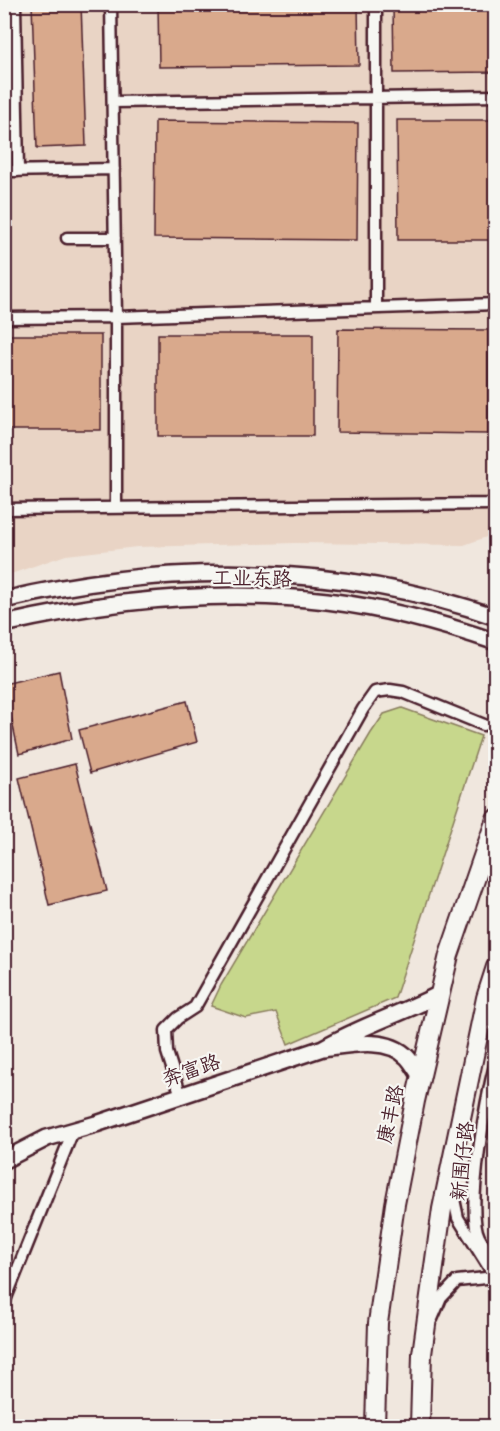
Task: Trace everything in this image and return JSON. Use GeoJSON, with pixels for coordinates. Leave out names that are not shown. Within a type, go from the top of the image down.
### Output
{"type":"FeatureCollection","features":[{"type":"Feature","properties":{"kind":"main road","name":"工业东路"},"geometry":{"type":"LineString","coordinates":[[4,600],[78,585],[127,579],[234,574],[284,575],[329,578],[379,586],[463,606],[495,617]]}},
{"type":"Feature","properties":{"kind":"main road","name":"工业东路"},"geometry":{"type":"LineString","coordinates":[[4,624],[61,612],[129,602],[234,597],[283,598],[327,601],[375,609],[465,631],[495,642]]}},
{"type":"Feature","properties":{"kind":"main road","name":"康丰路"},"geometry":{"type":"LineString","coordinates":[[375,1426],[378,1323],[394,1204],[448,955],[495,819]]}},
{"type":"Feature","properties":{"kind":"main road"},"geometry":{"type":"LineString","coordinates":[[420,1426],[422,1354],[442,1209],[486,998],[495,967]]}},
{"type":"Feature","properties":{"kind":"main road"},"geometry":{"type":"LineString","coordinates":[[323,1048],[351,1032],[440,994]]}},
{"type":"Feature","properties":{"kind":"main road"},"geometry":{"type":"LineString","coordinates":[[323,1048],[360,1043],[390,1046],[405,1055],[421,1076]]}},
{"type":"Feature","properties":{"kind":"main road","name":"奔富路"},"geometry":{"type":"LineString","coordinates":[[4,1160],[47,1138],[323,1048]]}},
{"type":"Feature","properties":{"kind":"street"},"geometry":{"type":"LineString","coordinates":[[15,4],[18,171]]}},
{"type":"Feature","properties":{"kind":"street"},"geometry":{"type":"LineString","coordinates":[[111,4],[116,316],[116,508]]}},
{"type":"Feature","properties":{"kind":"street"},"geometry":{"type":"LineString","coordinates":[[376,4],[376,308]]}},
{"type":"Feature","properties":{"kind":"street"},"geometry":{"type":"LineString","coordinates":[[113,102],[495,96]]}},
{"type":"Feature","properties":{"kind":"street"},"geometry":{"type":"LineString","coordinates":[[4,171],[114,169]]}},
{"type":"Feature","properties":{"kind":"street"},"geometry":{"type":"LineString","coordinates":[[67,238],[115,238]]}},
{"type":"Feature","properties":{"kind":"street"},"geometry":{"type":"LineString","coordinates":[[4,318],[495,304]]}},
{"type":"Feature","properties":{"kind":"street"},"geometry":{"type":"LineString","coordinates":[[4,509],[492,504],[495,496]]}},
{"type":"Feature","properties":{"kind":"street"},"geometry":{"type":"LineString","coordinates":[[181,1096],[167,1053],[166,1030],[178,1018],[195,1007],[357,719],[375,692],[390,690],[403,692],[484,725]]}},
{"type":"Feature","properties":{"kind":"street","name":"新围仔路"},"geometry":{"type":"LineString","coordinates":[[495,1061],[475,1188],[474,1216],[478,1236],[495,1260]]}},
{"type":"Feature","properties":{"kind":"street"},"geometry":{"type":"LineString","coordinates":[[486,1108],[495,1100]]}},
{"type":"Feature","properties":{"kind":"street"},"geometry":{"type":"LineString","coordinates":[[4,1303],[73,1131]]}},
{"type":"Feature","properties":{"kind":"street"},"geometry":{"type":"LineString","coordinates":[[425,1336],[441,1298],[457,1281],[476,1277],[495,1277],[458,1218],[449,1174]]}},
{"type":"Feature","properties":{"kind":"shaded area"},"geometry":{"type":"Polygon","coordinates":[[[5,5],[495,5],[496,526],[492,535],[464,545],[296,543],[137,547],[66,555],[5,576],[5,5]]]}},
{"type":"Feature","properties":{"kind":"green space"},"geometry":{"type":"Polygon","coordinates":[[[402,708],[481,736],[395,998],[288,1044],[276,1012],[246,1018],[211,1006],[221,985],[371,733],[384,714],[402,708]]]}},
{"type":"Feature","properties":{"kind":"building"},"geometry":{"type":"Polygon","coordinates":[[[32,4],[81,4],[86,146],[37,148],[32,4]]]}},
{"type":"Feature","properties":{"kind":"building"},"geometry":{"type":"Polygon","coordinates":[[[158,4],[358,4],[359,65],[159,67],[158,4]]]}},
{"type":"Feature","properties":{"kind":"building"},"geometry":{"type":"Polygon","coordinates":[[[393,4],[496,4],[496,72],[394,73],[393,4]]]}},
{"type":"Feature","properties":{"kind":"building"},"geometry":{"type":"Polygon","coordinates":[[[397,120],[496,120],[496,240],[398,240],[397,120]]]}},
{"type":"Feature","properties":{"kind":"building"},"geometry":{"type":"Polygon","coordinates":[[[155,121],[358,123],[357,240],[154,238],[155,121]]]}},
{"type":"Feature","properties":{"kind":"building"},"geometry":{"type":"Polygon","coordinates":[[[4,183],[6,287],[4,287],[4,183]]]}},
{"type":"Feature","properties":{"kind":"building"},"geometry":{"type":"Polygon","coordinates":[[[338,329],[488,330],[488,434],[337,432],[338,329]]]}},
{"type":"Feature","properties":{"kind":"building"},"geometry":{"type":"Polygon","coordinates":[[[158,334],[313,334],[313,436],[158,436],[158,334]]]}},
{"type":"Feature","properties":{"kind":"building"},"geometry":{"type":"Polygon","coordinates":[[[4,335],[101,335],[101,430],[4,430],[4,335]]]}},
{"type":"Feature","properties":{"kind":"building"},"geometry":{"type":"Polygon","coordinates":[[[59,671],[72,739],[19,754],[4,684],[59,671]]]}},
{"type":"Feature","properties":{"kind":"building"},"geometry":{"type":"Polygon","coordinates":[[[187,701],[197,742],[90,773],[79,730],[187,701]]]}},
{"type":"Feature","properties":{"kind":"building"},"geometry":{"type":"Polygon","coordinates":[[[75,764],[107,891],[49,905],[19,778],[75,764]]]}}]}
